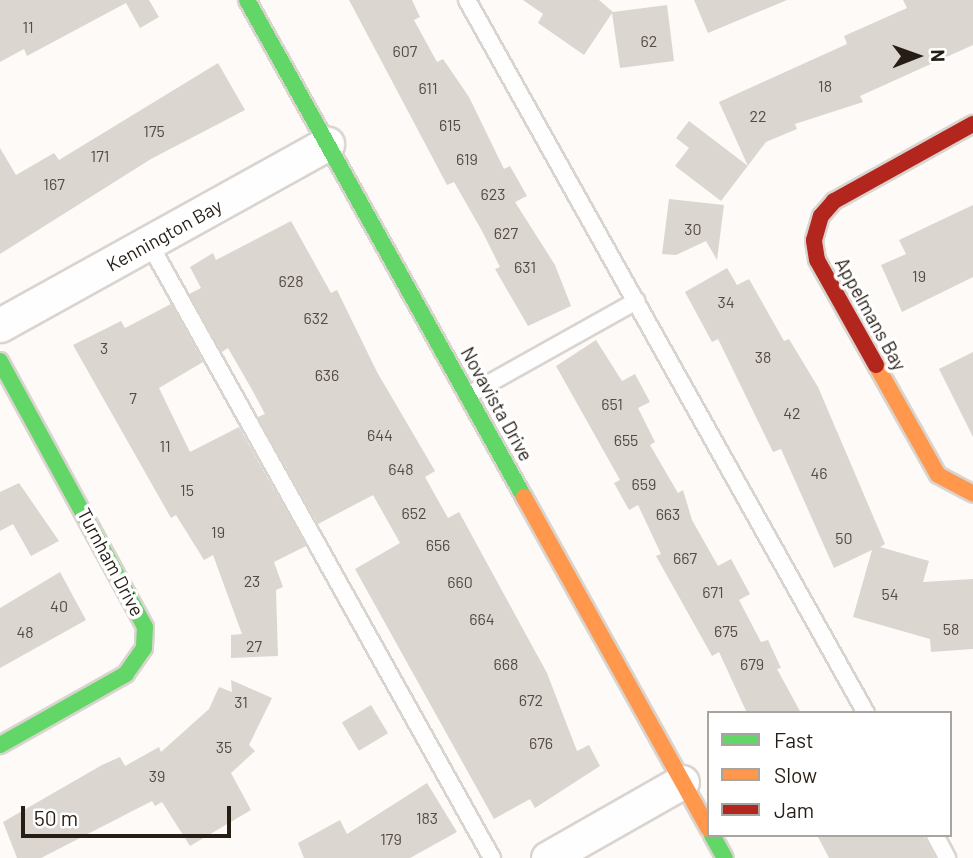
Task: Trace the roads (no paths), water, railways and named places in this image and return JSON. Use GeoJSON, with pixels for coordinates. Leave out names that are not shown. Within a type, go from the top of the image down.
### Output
{"type":"FeatureCollection","features":[{"type":"Feature","properties":{"kind":"street","name":"Novavista Drive"},"geometry":{"type":"LineString","coordinates":[[247,0],[707,826]]}},
{"type":"Feature","properties":{"kind":"street","name":"Appelmans Bay"},"geometry":{"type":"LineString","coordinates":[[973,124],[834,201],[821,216],[814,240],[817,260],[938,475],[957,490],[973,494]]}},
{"type":"Feature","properties":{"kind":"street","name":"Kennington Bay"},"geometry":{"type":"LineString","coordinates":[[0,325],[327,144]]}},
{"type":"Feature","properties":{"kind":"street","name":"Turnham Drive"},"geometry":{"type":"LineString","coordinates":[[0,361],[145,627],[144,648],[126,674],[0,744]]}},
{"type":"Feature","properties":{"kind":"street"},"geometry":{"type":"LineString","coordinates":[[548,858],[682,782]]}},
{"type":"Feature","properties":{"kind":"street"},"geometry":{"type":"LineString","coordinates":[[713,837],[725,858]]}},
{"type":"Feature","properties":{"kind":"lane"},"geometry":{"type":"LineString","coordinates":[[467,0],[865,711]]}},
{"type":"Feature","properties":{"kind":"lane"},"geometry":{"type":"LineString","coordinates":[[149,243],[492,858]]}},
{"type":"Feature","properties":{"kind":"lane"},"geometry":{"type":"LineString","coordinates":[[468,395],[636,301]]}},
{"type":"Feature","properties":{"kind":"lane"},"geometry":{"type":"LineString","coordinates":[[936,837],[947,858]]}}]}
